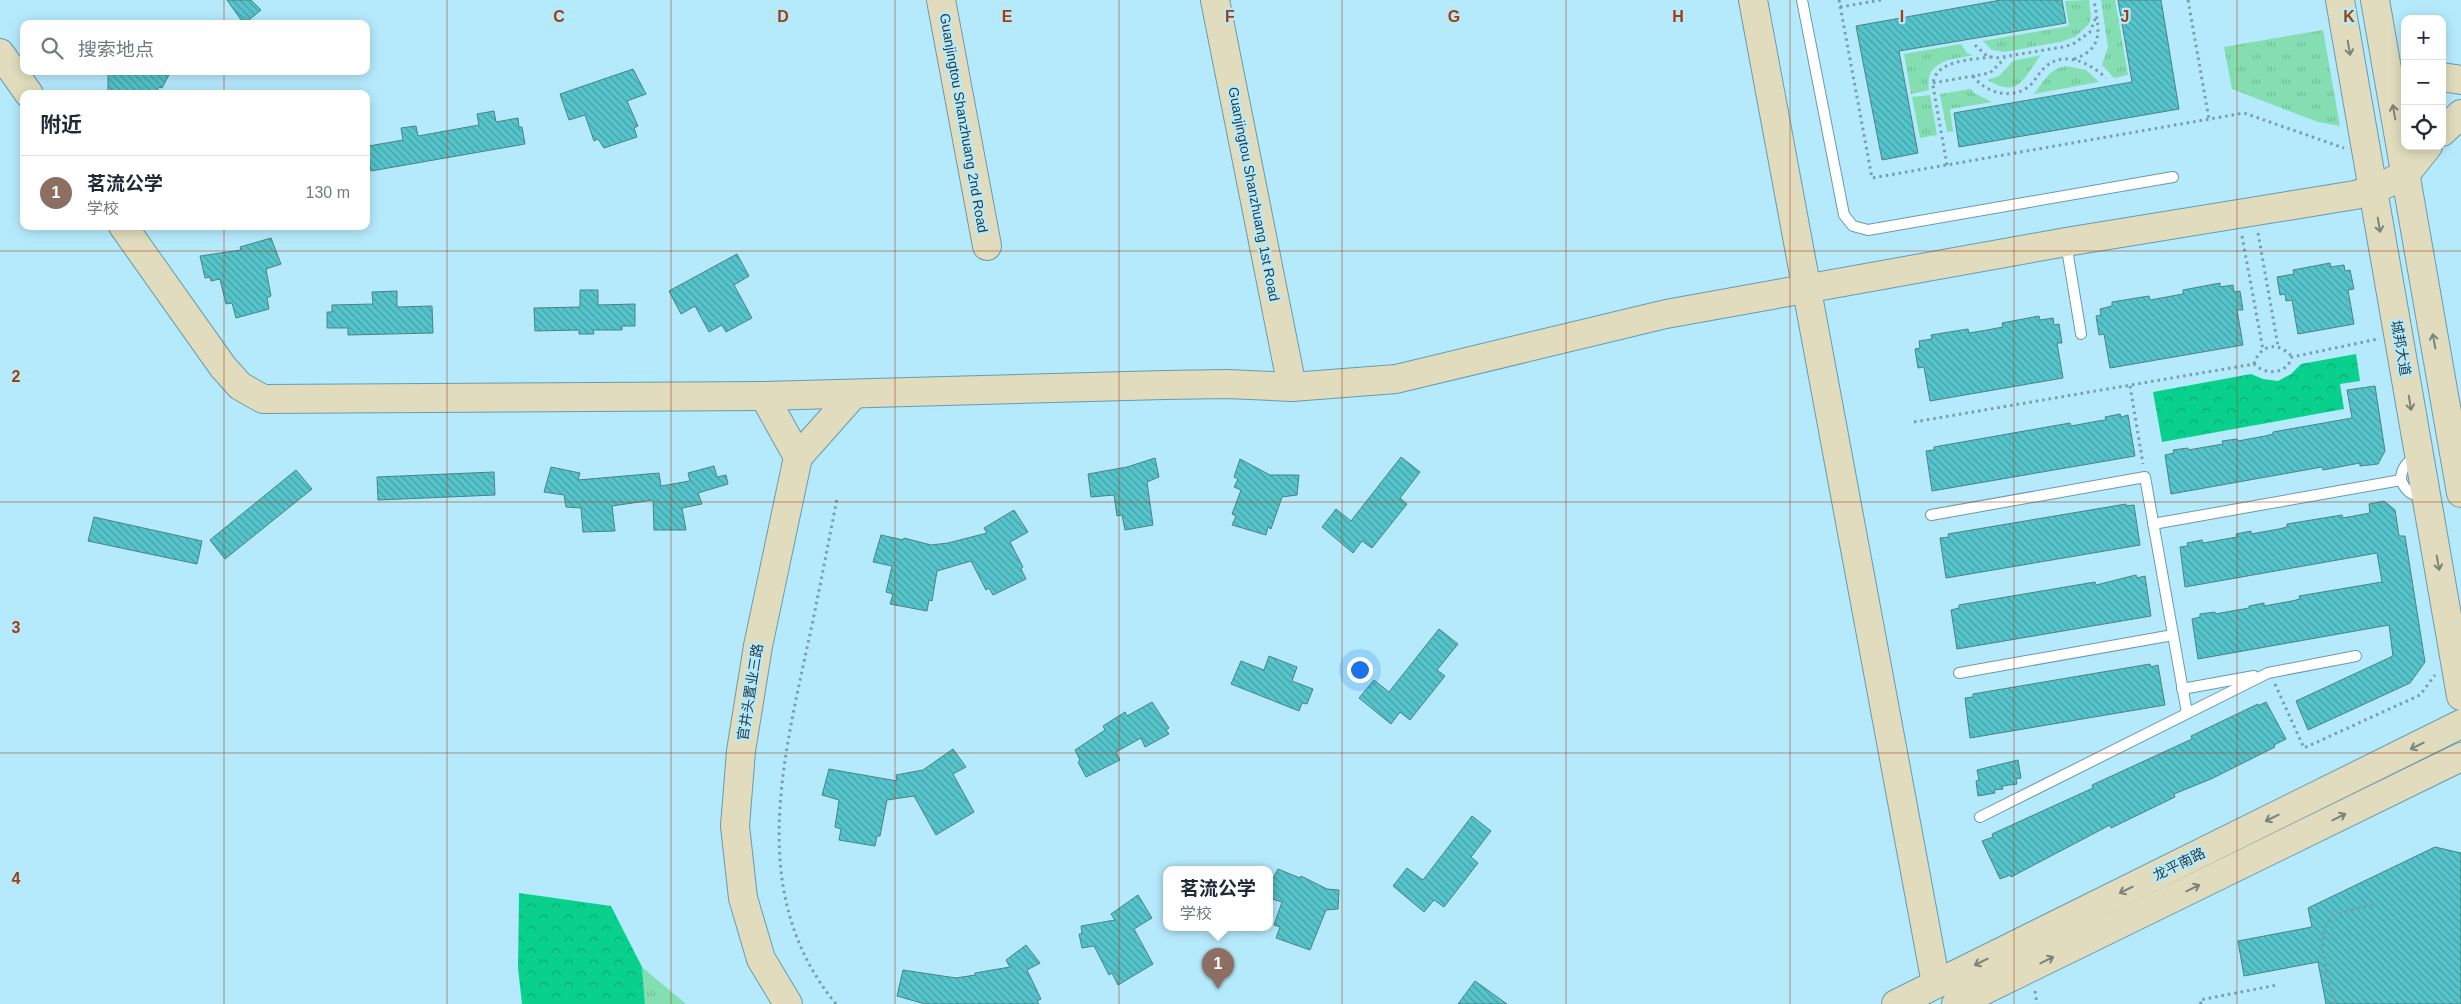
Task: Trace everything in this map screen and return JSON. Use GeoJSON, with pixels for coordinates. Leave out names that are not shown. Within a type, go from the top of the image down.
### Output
{"type":"FeatureCollection","features":[{"type":"Feature","properties":{"kind":"street","name":"Guanjingtou Shanzhuang 2nd Road"},"geometry":{"type":"LineString","coordinates":[[941,0],[986,246]]}},
{"type":"Feature","properties":{"kind":"street","name":"Guanjingtou Shanzhuang 1st Road"},"geometry":{"type":"LineString","coordinates":[[1215,0],[1292,388]]}},
{"type":"Feature","properties":{"kind":"street"},"geometry":{"type":"LineString","coordinates":[[1753,0],[1936,984]]}},
{"type":"Feature","properties":{"kind":"street","name":"城邦大道"},"geometry":{"type":"LineString","coordinates":[[2340,0],[2461,696]]}},
{"type":"Feature","properties":{"kind":"street"},"geometry":{"type":"LineString","coordinates":[[2377,12],[2394,47],[2401,54]]}},
{"type":"Feature","properties":{"kind":"street"},"geometry":{"type":"LineString","coordinates":[[2377,12],[2461,492]]}},
{"type":"Feature","properties":{"kind":"street"},"geometry":{"type":"LineString","coordinates":[[0,53],[26,90]]}},
{"type":"Feature","properties":{"kind":"street"},"geometry":{"type":"LineString","coordinates":[[2446,78],[2461,80]]}},
{"type":"Feature","properties":{"kind":"street"},"geometry":{"type":"LineString","coordinates":[[2446,128],[2461,114]]}},
{"type":"Feature","properties":{"kind":"street"},"geometry":{"type":"LineString","coordinates":[[126,230],[223,367],[240,386],[263,399],[764,396],[1227,384],[1292,388],[1396,379],[1666,314],[2066,242],[2355,195],[2373,190],[2405,175],[2425,150]]}},
{"type":"Feature","properties":{"kind":"street","name":"官井头置业三路"},"geometry":{"type":"LineString","coordinates":[[788,1004],[762,959],[743,898],[736,826],[737,790],[747,708],[770,580],[798,457],[854,394]]}},
{"type":"Feature","properties":{"kind":"street"},"geometry":{"type":"LineString","coordinates":[[764,396],[798,457]]}},
{"type":"Feature","properties":{"kind":"street","name":"龙平南路"},"geometry":{"type":"LineString","coordinates":[[1896,1004],[2461,724]]}},
{"type":"Feature","properties":{"kind":"street","name":"龙平南路"},"geometry":{"type":"LineString","coordinates":[[1956,1004],[2461,757]]}},
{"type":"Feature","properties":{"kind":"lane"},"geometry":{"type":"LineString","coordinates":[[1802,0],[1844,216],[1853,226],[1868,230],[2173,177]]}},
{"type":"Feature","properties":{"kind":"lane"},"geometry":{"type":"LineString","coordinates":[[2066,242],[2082,334]]}},
{"type":"Feature","properties":{"kind":"lane"},"geometry":{"type":"LineString","coordinates":[[2420,458],[2413,459],[2403,467],[2401,480],[2403,486],[2413,494],[2426,495]]}},
{"type":"Feature","properties":{"kind":"lane"},"geometry":{"type":"LineString","coordinates":[[1931,514],[2145,476],[2187,713]]}},
{"type":"Feature","properties":{"kind":"lane"},"geometry":{"type":"LineString","coordinates":[[2153,524],[2401,480]]}},
{"type":"Feature","properties":{"kind":"lane"},"geometry":{"type":"LineString","coordinates":[[1958,674],[2173,635]]}},
{"type":"Feature","properties":{"kind":"lane"},"geometry":{"type":"LineString","coordinates":[[2182,689],[2356,656]]}},
{"type":"Feature","properties":{"kind":"lane"},"geometry":{"type":"LineString","coordinates":[[1980,817],[2269,673]]}},
{"type":"Feature","properties":{"kind":"path"},"geometry":{"type":"LineString","coordinates":[[1838,0],[1872,178],[2244,113],[2347,149]]}},
{"type":"Feature","properties":{"kind":"path"},"geometry":{"type":"LineString","coordinates":[[1840,7],[1881,0]]}},
{"type":"Feature","properties":{"kind":"path"},"geometry":{"type":"LineString","coordinates":[[2074,59],[2093,49],[2098,38],[2094,0]]}},
{"type":"Feature","properties":{"kind":"path"},"geometry":{"type":"LineString","coordinates":[[2188,0],[2209,119]]}},
{"type":"Feature","properties":{"kind":"path"},"geometry":{"type":"LineString","coordinates":[[1947,165],[1933,83],[1938,72],[1947,65],[1990,57],[2005,58],[2063,48],[2073,44],[2090,32],[2096,17]]}},
{"type":"Feature","properties":{"kind":"path"},"geometry":{"type":"LineString","coordinates":[[1974,46],[1980,52],[1990,57]]}},
{"type":"Feature","properties":{"kind":"path"},"geometry":{"type":"LineString","coordinates":[[1933,83],[1993,71],[2005,58]]}},
{"type":"Feature","properties":{"kind":"path"},"geometry":{"type":"LineString","coordinates":[[1974,76],[1980,85],[1990,90],[2000,93],[2013,93],[2025,89],[2051,63],[2063,59],[2074,59],[2091,66],[2106,78]]}},
{"type":"Feature","properties":{"kind":"path"},"geometry":{"type":"LineString","coordinates":[[2258,230],[2278,346],[2292,357]]}},
{"type":"Feature","properties":{"kind":"path"},"geometry":{"type":"LineString","coordinates":[[2242,232],[2263,350]]}},
{"type":"Feature","properties":{"kind":"path"},"geometry":{"type":"LineString","coordinates":[[2292,357],[2398,334]]}},
{"type":"Feature","properties":{"kind":"path"},"geometry":{"type":"LineString","coordinates":[[2254,364],[2263,350],[2278,346]]}},
{"type":"Feature","properties":{"kind":"path"},"geometry":{"type":"LineString","coordinates":[[1914,422],[2254,364],[2262,370],[2276,372],[2288,365],[2292,357]]}},
{"type":"Feature","properties":{"kind":"path"},"geometry":{"type":"LineString","coordinates":[[2130,386],[2145,476]]}},
{"type":"Feature","properties":{"kind":"path"},"geometry":{"type":"LineString","coordinates":[[836,1004],[826,991],[806,956],[790,919],[781,879],[778,833],[780,788],[787,741],[837,499]]}},
{"type":"Feature","properties":{"kind":"path"},"geometry":{"type":"LineString","coordinates":[[2269,673],[2304,748],[2420,694],[2440,668]]}},
{"type":"Feature","properties":{"kind":"path"},"geometry":{"type":"LineString","coordinates":[[2334,1004],[2322,939],[2324,928],[2331,919],[2341,913],[2373,905]]}},
{"type":"Feature","properties":{"kind":"path"},"geometry":{"type":"LineString","coordinates":[[2201,1004],[2200,1000],[2277,986]]}},
{"type":"Feature","properties":{"kind":"green space"},"geometry":{"type":"Polygon","coordinates":[[[2089,0],[2091,18],[2089,24],[2075,37],[2060,42],[2005,52],[1992,50],[1983,41],[2069,26],[2065,1],[2089,0]]]}},
{"type":"Feature","properties":{"kind":"green space"},"geometry":{"type":"Polygon","coordinates":[[[2101,0],[2115,0],[2128,75],[2114,78],[2102,65],[2108,47],[2101,0]]]}},
{"type":"Feature","properties":{"kind":"green space"},"geometry":{"type":"Polygon","coordinates":[[[2323,30],[2340,126],[2318,122],[2232,89],[2224,47],[2323,30]]]}},
{"type":"Feature","properties":{"kind":"green space"},"geometry":{"type":"Polygon","coordinates":[[[1961,44],[1967,53],[1973,55],[1941,63],[1931,73],[1929,90],[1911,94],[1904,54],[1961,44]]]}},
{"type":"Feature","properties":{"kind":"green space"},"geometry":{"type":"Polygon","coordinates":[[[2041,55],[2025,78],[2014,87],[1998,85],[1987,80],[1999,76],[2013,61],[2041,55]]]}},
{"type":"Feature","properties":{"kind":"green space"},"geometry":{"type":"Polygon","coordinates":[[[2066,66],[2086,70],[2099,82],[2034,94],[2051,73],[2066,66]]]}},
{"type":"Feature","properties":{"kind":"green space"},"geometry":{"type":"Polygon","coordinates":[[[1971,89],[1974,93],[1992,102],[1950,109],[1953,131],[1947,132],[1940,94],[1971,89]]]}},
{"type":"Feature","properties":{"kind":"green space"},"geometry":{"type":"Polygon","coordinates":[[[1930,95],[1937,135],[1920,138],[1912,97],[1930,95]]]}},
{"type":"Feature","properties":{"kind":"green space"},"geometry":{"type":"Polygon","coordinates":[[[2356,354],[2360,381],[2340,384],[2344,409],[2162,442],[2153,392],[2251,374],[2263,379],[2278,381],[2291,374],[2301,364],[2356,354]]]}},
{"type":"Feature","properties":{"kind":"green space"},"geometry":{"type":"Polygon","coordinates":[[[519,893],[611,906],[642,967],[645,1004],[522,1004],[518,968],[519,893]]]}},
{"type":"Feature","properties":{"kind":"green space"},"geometry":{"type":"Polygon","coordinates":[[[642,967],[686,1004],[645,1004],[642,967]]]}},
{"type":"Feature","properties":{"kind":"building"},"geometry":{"type":"Polygon","coordinates":[[[227,0],[251,0],[261,10],[249,20],[241,20],[227,0]]]}},
{"type":"Feature","properties":{"kind":"building"},"geometry":{"type":"Polygon","coordinates":[[[2001,0],[2062,0],[2066,23],[1899,51],[1918,153],[1882,160],[1856,26],[2001,0]]]}},
{"type":"Feature","properties":{"kind":"building"},"geometry":{"type":"Polygon","coordinates":[[[2118,0],[2161,0],[2179,109],[1959,147],[1954,113],[2132,82],[2118,0]]]}},
{"type":"Feature","properties":{"kind":"building"},"geometry":{"type":"Polygon","coordinates":[[[633,69],[646,94],[627,101],[638,126],[634,128],[637,137],[604,148],[598,139],[594,141],[585,115],[569,120],[560,94],[633,69]]]}},
{"type":"Feature","properties":{"kind":"building"},"geometry":{"type":"Polygon","coordinates":[[[108,75],[169,75],[162,88],[159,87],[157,90],[108,90],[108,75]]]}},
{"type":"Feature","properties":{"kind":"building"},"geometry":{"type":"Polygon","coordinates":[[[494,111],[496,122],[518,118],[519,127],[522,127],[525,144],[371,171],[370,146],[403,140],[401,128],[416,126],[418,136],[479,125],[477,114],[494,111]]]}},
{"type":"Feature","properties":{"kind":"building"},"geometry":{"type":"Polygon","coordinates":[[[271,238],[281,264],[266,269],[271,296],[267,298],[269,309],[236,318],[232,303],[226,304],[220,279],[211,281],[210,277],[205,278],[200,256],[241,250],[240,247],[271,238]]]}},
{"type":"Feature","properties":{"kind":"building"},"geometry":{"type":"Polygon","coordinates":[[[737,254],[749,276],[734,285],[752,318],[726,332],[722,325],[709,332],[695,306],[681,314],[669,291],[737,254]]]}},
{"type":"Feature","properties":{"kind":"building"},"geometry":{"type":"Polygon","coordinates":[[[2330,263],[2331,267],[2344,265],[2345,271],[2350,270],[2354,289],[2348,290],[2354,324],[2298,334],[2292,300],[2286,301],[2285,294],[2280,295],[2277,277],[2294,274],[2293,270],[2330,263]]]}},
{"type":"Feature","properties":{"kind":"building"},"geometry":{"type":"Polygon","coordinates":[[[2220,283],[2220,287],[2233,285],[2234,292],[2240,291],[2243,310],[2237,310],[2243,345],[2110,368],[2104,334],[2099,335],[2096,316],[2101,315],[2100,309],[2112,306],[2112,302],[2149,296],[2150,300],[2183,294],[2183,290],[2220,283]]]}},
{"type":"Feature","properties":{"kind":"building"},"geometry":{"type":"Polygon","coordinates":[[[580,290],[598,290],[598,305],[635,304],[635,326],[622,326],[622,330],[593,330],[594,334],[579,334],[579,330],[535,331],[534,308],[580,307],[580,290]]]}},
{"type":"Feature","properties":{"kind":"building"},"geometry":{"type":"Polygon","coordinates":[[[397,291],[397,307],[432,306],[433,333],[348,335],[348,328],[327,328],[327,312],[332,312],[332,305],[373,304],[372,292],[397,291]]]}},
{"type":"Feature","properties":{"kind":"building"},"geometry":{"type":"Polygon","coordinates":[[[2039,316],[2040,320],[2053,318],[2054,325],[2059,324],[2062,343],[2057,343],[2063,378],[1930,401],[1924,367],[1918,368],[1915,349],[1920,348],[1919,341],[1932,339],[1931,335],[1968,329],[1969,333],[2003,327],[2002,323],[2039,316]]]}},
{"type":"Feature","properties":{"kind":"building"},"geometry":{"type":"Polygon","coordinates":[[[2375,386],[2385,451],[2378,464],[2360,466],[2360,463],[2323,470],[2322,467],[2171,494],[2165,455],[2174,453],[2173,450],[2188,448],[2188,450],[2223,444],[2222,441],[2237,439],[2238,441],[2273,434],[2273,432],[2352,418],[2347,390],[2375,386]]]}},
{"type":"Feature","properties":{"kind":"building"},"geometry":{"type":"Polygon","coordinates":[[[2120,414],[2121,417],[2128,415],[2135,456],[1932,491],[1926,451],[1934,450],[1934,447],[2070,423],[2071,426],[2106,420],[2105,417],[2120,414]]]}},
{"type":"Feature","properties":{"kind":"building"},"geometry":{"type":"Polygon","coordinates":[[[1401,457],[1420,472],[1400,498],[1407,504],[1372,548],[1362,541],[1353,553],[1322,527],[1336,509],[1351,521],[1401,457]]]}},
{"type":"Feature","properties":{"kind":"building"},"geometry":{"type":"Polygon","coordinates":[[[1155,458],[1159,477],[1147,482],[1153,525],[1125,530],[1122,515],[1117,516],[1114,495],[1091,497],[1088,474],[1127,467],[1155,458]]]}},
{"type":"Feature","properties":{"kind":"building"},"geometry":{"type":"Polygon","coordinates":[[[1240,459],[1270,475],[1299,475],[1297,495],[1282,497],[1271,529],[1268,527],[1266,535],[1232,525],[1236,516],[1232,514],[1241,490],[1234,487],[1238,479],[1234,477],[1240,459]]]}},
{"type":"Feature","properties":{"kind":"building"},"geometry":{"type":"Polygon","coordinates":[[[714,466],[717,477],[726,475],[728,484],[698,493],[702,504],[682,508],[686,530],[654,530],[653,500],[612,506],[615,531],[583,532],[581,508],[566,507],[564,495],[544,492],[551,467],[580,473],[578,480],[659,473],[661,486],[690,481],[688,473],[714,466]]]}},
{"type":"Feature","properties":{"kind":"building"},"geometry":{"type":"Polygon","coordinates":[[[296,470],[312,489],[225,559],[210,540],[296,470]]]}},
{"type":"Feature","properties":{"kind":"building"},"geometry":{"type":"Polygon","coordinates":[[[494,472],[495,495],[378,500],[377,477],[494,472]]]}},
{"type":"Feature","properties":{"kind":"building"},"geometry":{"type":"Polygon","coordinates":[[[2384,501],[2395,510],[2399,536],[2405,536],[2425,662],[2410,683],[2308,730],[2296,701],[2393,656],[2389,625],[2198,659],[2192,619],[2200,617],[2200,614],[2215,612],[2215,614],[2249,608],[2249,606],[2264,603],[2264,606],[2300,599],[2299,596],[2382,582],[2377,553],[2185,587],[2180,547],[2188,546],[2187,543],[2202,540],[2203,543],[2237,537],[2236,534],[2251,531],[2251,534],[2279,529],[2287,527],[2287,524],[2342,515],[2343,518],[2370,513],[2369,504],[2384,501]]]}},
{"type":"Feature","properties":{"kind":"building"},"geometry":{"type":"Polygon","coordinates":[[[2126,504],[2126,506],[2134,505],[2140,545],[1946,578],[1940,538],[1949,537],[1948,534],[2126,504]]]}},
{"type":"Feature","properties":{"kind":"building"},"geometry":{"type":"Polygon","coordinates":[[[1014,510],[1028,532],[1010,542],[1023,567],[1021,569],[1026,579],[993,595],[989,588],[986,590],[971,561],[937,571],[932,601],[929,600],[927,611],[890,604],[893,594],[886,592],[892,566],[873,562],[881,535],[903,540],[904,538],[931,545],[948,543],[987,533],[984,528],[1014,510]]]}},
{"type":"Feature","properties":{"kind":"building"},"geometry":{"type":"Polygon","coordinates":[[[94,517],[202,541],[197,564],[88,541],[94,517]]]}},
{"type":"Feature","properties":{"kind":"building"},"geometry":{"type":"Polygon","coordinates":[[[2136,575],[2137,578],[2145,576],[2151,616],[1957,649],[1951,610],[1959,608],[1959,605],[2095,582],[2096,585],[2136,575]]]}},
{"type":"Feature","properties":{"kind":"building"},"geometry":{"type":"Polygon","coordinates":[[[1439,629],[1458,644],[1437,670],[1445,676],[1410,720],[1400,712],[1391,724],[1359,698],[1374,680],[1389,692],[1439,629]]]}},
{"type":"Feature","properties":{"kind":"building"},"geometry":{"type":"Polygon","coordinates":[[[1269,656],[1297,667],[1292,681],[1313,689],[1307,704],[1302,703],[1299,711],[1231,684],[1241,661],[1264,670],[1269,656]]]}},
{"type":"Feature","properties":{"kind":"building"},"geometry":{"type":"Polygon","coordinates":[[[2150,664],[2151,667],[2158,665],[2165,705],[1970,738],[1965,698],[1973,697],[1973,694],[2150,664]]]}},
{"type":"Feature","properties":{"kind":"building"},"geometry":{"type":"Polygon","coordinates":[[[1152,702],[1169,728],[1166,730],[1169,734],[1145,747],[1141,738],[1116,752],[1120,760],[1086,777],[1078,762],[1080,760],[1075,750],[1105,730],[1103,726],[1125,712],[1127,716],[1152,702]]]}},
{"type":"Feature","properties":{"kind":"building"},"geometry":{"type":"Polygon","coordinates":[[[2266,702],[2286,739],[2274,745],[2275,747],[2211,779],[2174,794],[2175,797],[2111,828],[2110,825],[2011,877],[2010,875],[2000,879],[1982,841],[1993,837],[1992,834],[2093,788],[2092,785],[2192,739],[2191,736],[2258,704],[2258,706],[2266,702]]]}},
{"type":"Feature","properties":{"kind":"building"},"geometry":{"type":"Polygon","coordinates":[[[953,749],[966,767],[953,774],[974,812],[936,835],[914,796],[887,800],[880,836],[877,836],[875,846],[839,840],[841,829],[835,827],[839,800],[822,795],[829,769],[897,781],[896,775],[923,770],[953,749]]]}},
{"type":"Feature","properties":{"kind":"building"},"geometry":{"type":"Polygon","coordinates":[[[2018,760],[2021,778],[2016,779],[2017,784],[2002,786],[2003,789],[1994,790],[1995,793],[1978,796],[1976,781],[1979,780],[1977,770],[2018,760]]]}},
{"type":"Feature","properties":{"kind":"building"},"geometry":{"type":"Polygon","coordinates":[[[1472,816],[1491,831],[1471,857],[1478,863],[1444,907],[1434,900],[1424,912],[1393,886],[1407,868],[1423,880],[1472,816]]]}},
{"type":"Feature","properties":{"kind":"building"},"geometry":{"type":"Polygon","coordinates":[[[2435,847],[2461,853],[2461,1004],[2326,1004],[2318,962],[2244,976],[2238,941],[2312,927],[2308,908],[2435,847]]]}},
{"type":"Feature","properties":{"kind":"building"},"geometry":{"type":"Polygon","coordinates":[[[1278,869],[1300,878],[1301,876],[1327,889],[1339,890],[1338,909],[1326,910],[1310,950],[1276,938],[1280,927],[1274,925],[1282,902],[1273,899],[1273,878],[1278,869]]]}},
{"type":"Feature","properties":{"kind":"building"},"geometry":{"type":"Polygon","coordinates":[[[1138,895],[1152,918],[1134,929],[1153,964],[1118,985],[1112,973],[1109,975],[1094,946],[1082,948],[1079,934],[1082,934],[1081,926],[1115,920],[1111,914],[1138,895]]]}},
{"type":"Feature","properties":{"kind":"building"},"geometry":{"type":"Polygon","coordinates":[[[1026,945],[1040,963],[1027,970],[1041,999],[1037,1001],[1039,1004],[925,1004],[897,996],[903,970],[956,978],[975,975],[975,973],[1010,967],[1006,960],[1026,945]]]}},
{"type":"Feature","properties":{"kind":"building"},"geometry":{"type":"Polygon","coordinates":[[[1475,981],[1507,1004],[1458,1004],[1475,981]]]}},
{"type":"Feature","properties":{"kind":"place","name":"茗流公学"},"geometry":{"type":"Point","coordinates":[1218,989]}}]}
